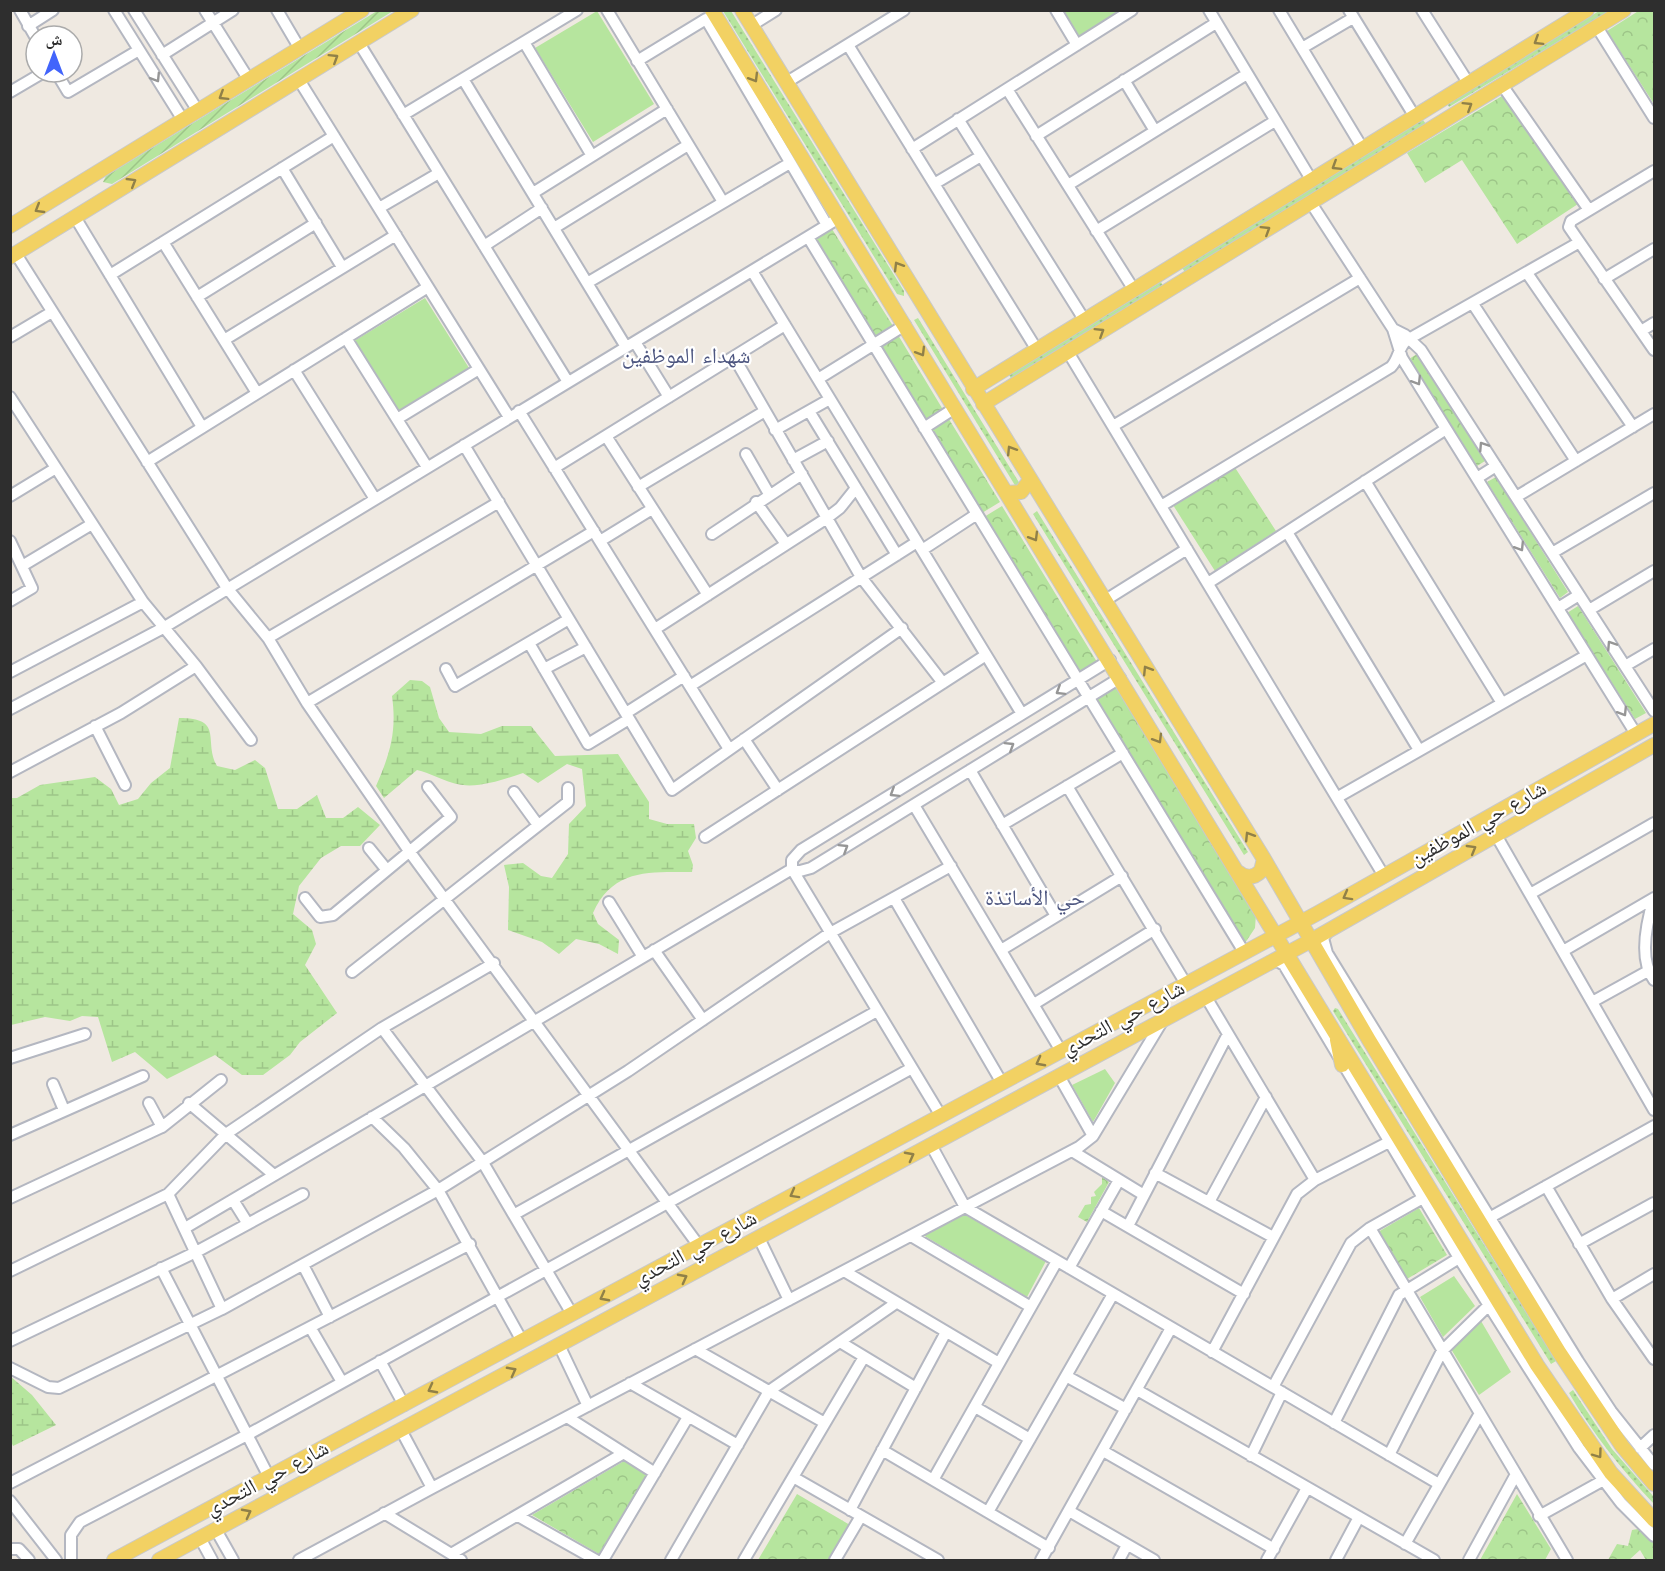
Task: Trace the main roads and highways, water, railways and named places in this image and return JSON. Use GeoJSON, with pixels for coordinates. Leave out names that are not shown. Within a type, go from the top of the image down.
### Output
{"type":"FeatureCollection","features":[{"type":"Feature","properties":{"kind":"main road"},"geometry":{"type":"LineString","coordinates":[[13,256],[412,10]]}},
{"type":"Feature","properties":{"kind":"main road"},"geometry":{"type":"LineString","coordinates":[[742,10],[1264,859],[1352,1010],[1373,1037],[1523,1281],[1559,1352],[1622,1446],[1654,1484]]}},
{"type":"Feature","properties":{"kind":"main road"},"geometry":{"type":"LineString","coordinates":[[973,388],[1441,102],[1587,10]]}},
{"type":"Feature","properties":{"kind":"main road"},"geometry":{"type":"LineString","coordinates":[[983,404],[1624,10]]}},
{"type":"Feature","properties":{"kind":"main road"},"geometry":{"type":"LineString","coordinates":[[10,226],[300,49],[353,13]]}},
{"type":"Feature","properties":{"kind":"main road"},"geometry":{"type":"LineString","coordinates":[[706,13],[833,221],[891,302],[1110,660],[1331,1026],[1493,1302],[1611,1473],[1654,1520]]}},
{"type":"Feature","properties":{"kind":"main road"},"geometry":{"type":"LineString","coordinates":[[1441,102],[1440,110],[1449,118]]}},
{"type":"Feature","properties":{"kind":"main road"},"geometry":{"type":"LineString","coordinates":[[1418,116],[1431,120],[1432,129]]}},
{"type":"Feature","properties":{"kind":"main road"},"geometry":{"type":"LineString","coordinates":[[94,176],[90,184],[93,192],[100,197],[108,196]]}},
{"type":"Feature","properties":{"kind":"main road"},"geometry":{"type":"LineString","coordinates":[[65,193],[73,193],[79,197],[82,208],[77,216]]}},
{"type":"Feature","properties":{"kind":"main road"},"geometry":{"type":"LineString","coordinates":[[1177,264],[1179,275],[1186,279]]}},
{"type":"Feature","properties":{"kind":"main road"},"geometry":{"type":"LineString","coordinates":[[1159,275],[1168,283],[1168,291]]}},
{"type":"Feature","properties":{"kind":"main road"},"geometry":{"type":"LineString","coordinates":[[891,302],[903,301],[912,289]]}},
{"type":"Feature","properties":{"kind":"main road"},"geometry":{"type":"LineString","coordinates":[[904,324],[912,310],[924,309]]}},
{"type":"Feature","properties":{"kind":"main road"},"geometry":{"type":"LineString","coordinates":[[1007,369],[1004,380],[1014,385]]}},
{"type":"Feature","properties":{"kind":"main road"},"geometry":{"type":"LineString","coordinates":[[1007,493],[1021,492],[1030,480]]}},
{"type":"Feature","properties":{"kind":"main road"},"geometry":{"type":"LineString","coordinates":[[1019,512],[1028,499],[1040,498]]}},
{"type":"Feature","properties":{"kind":"main road","name":"شارع حي الموظفين"},"geometry":{"type":"LineString","coordinates":[[1276,935],[1654,724]]}},
{"type":"Feature","properties":{"kind":"main road","name":"شارع حي الموظفين"},"geometry":{"type":"LineString","coordinates":[[1287,953],[1654,745]]}},
{"type":"Feature","properties":{"kind":"main road"},"geometry":{"type":"LineString","coordinates":[[1550,783],[1552,795],[1560,799]]}},
{"type":"Feature","properties":{"kind":"main road"},"geometry":{"type":"LineString","coordinates":[[1528,795],[1538,803],[1537,812]]}},
{"type":"Feature","properties":{"kind":"main road"},"geometry":{"type":"LineString","coordinates":[[1436,846],[1438,859],[1447,863]]}},
{"type":"Feature","properties":{"kind":"main road"},"geometry":{"type":"LineString","coordinates":[[1238,872],[1246,877],[1254,876],[1261,871],[1264,859]]}},
{"type":"Feature","properties":{"kind":"main road"},"geometry":{"type":"LineString","coordinates":[[1414,859],[1425,867],[1424,876]]}},
{"type":"Feature","properties":{"kind":"main road"},"geometry":{"type":"LineString","coordinates":[[1244,952],[1256,943],[1261,932],[1263,919],[1260,907]]}},
{"type":"Feature","properties":{"kind":"main road","name":"شارع حي التحدي"},"geometry":{"type":"LineString","coordinates":[[114,1560],[1276,935]]}},
{"type":"Feature","properties":{"kind":"main road","name":"شارع حي التحدي"},"geometry":{"type":"LineString","coordinates":[[159,1560],[1287,953]]}},
{"type":"Feature","properties":{"kind":"main road"},"geometry":{"type":"LineString","coordinates":[[1204,975],[1212,974],[1218,980],[1218,989],[1210,995]]}},
{"type":"Feature","properties":{"kind":"main road"},"geometry":{"type":"LineString","coordinates":[[1342,1065],[1328,1014],[1335,1006],[1342,1004],[1352,1010]]}},
{"type":"Feature","properties":{"kind":"main road"},"geometry":{"type":"LineString","coordinates":[[984,1092],[981,1100],[983,1106],[996,1110]]}},
{"type":"Feature","properties":{"kind":"main road"},"geometry":{"type":"LineString","coordinates":[[958,1107],[966,1105],[971,1108],[974,1117],[969,1124]]}},
{"type":"Feature","properties":{"kind":"main road"},"geometry":{"type":"LineString","coordinates":[[866,1157],[863,1165],[866,1171],[878,1174]]}},
{"type":"Feature","properties":{"kind":"main road"},"geometry":{"type":"LineString","coordinates":[[830,1175],[838,1177],[841,1181],[842,1187],[838,1194]]}},
{"type":"Feature","properties":{"kind":"main road"},"geometry":{"type":"LineString","coordinates":[[1537,1365],[1549,1366],[1557,1358],[1559,1352]]}},
{"type":"Feature","properties":{"kind":"main road"},"geometry":{"type":"LineString","coordinates":[[1558,1397],[1563,1387],[1573,1383],[1579,1384]]}},
{"type":"Feature","properties":{"kind":"main road"},"geometry":{"type":"LineString","coordinates":[[144,1560],[141,1550],[147,1543]]}},
{"type":"Feature","properties":{"kind":"district","name":"شهداء الموظفين"},"geometry":{"type":"Point","coordinates":[686,355]}},
{"type":"Feature","properties":{"kind":"district","name":"حي الأساتذة"},"geometry":{"type":"Point","coordinates":[1035,897]}}]}
